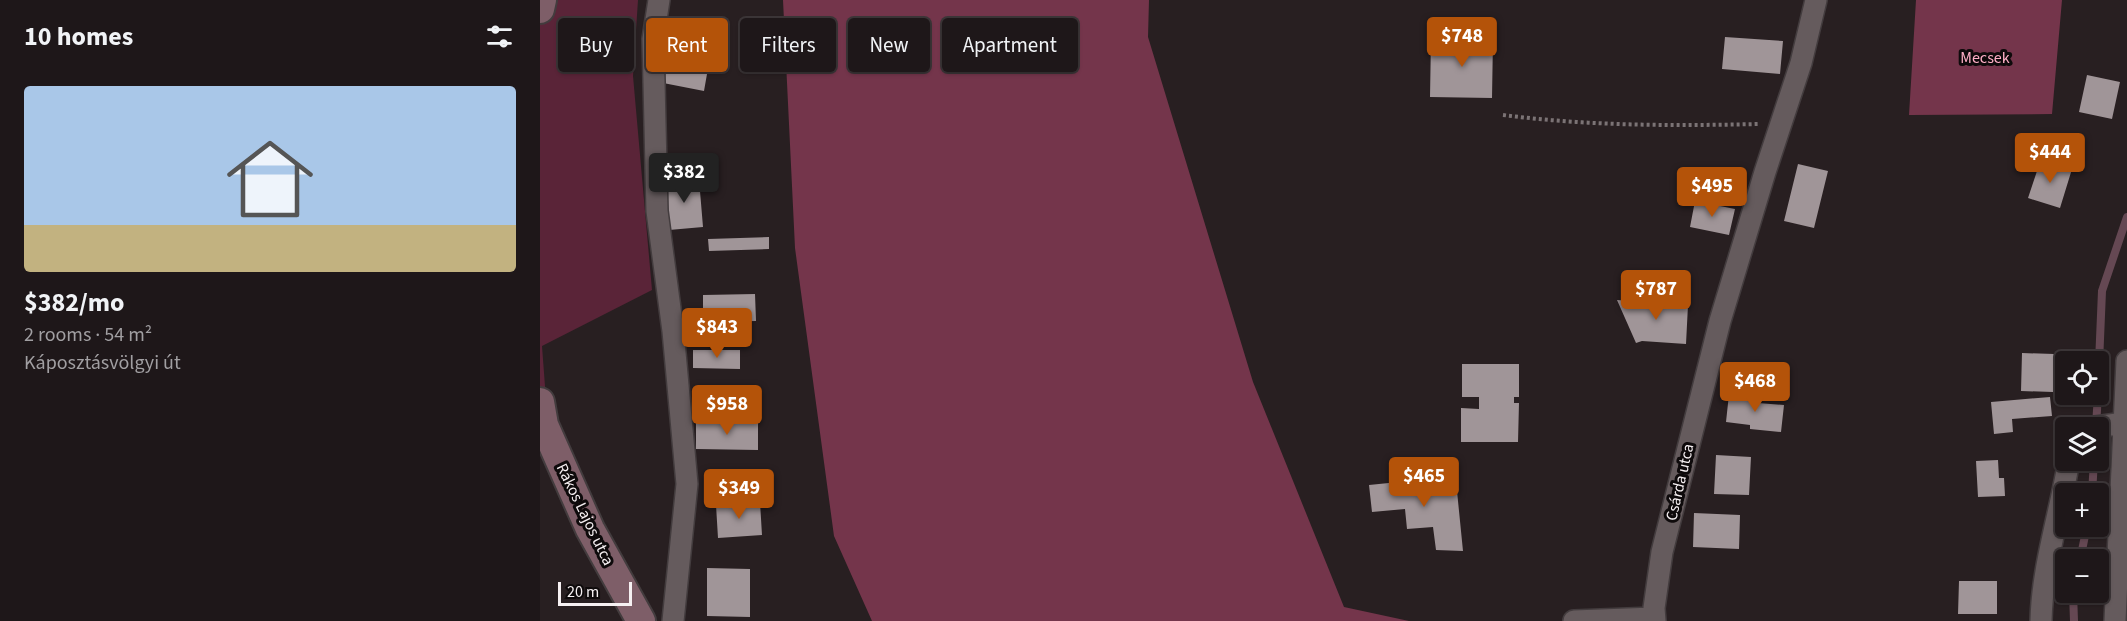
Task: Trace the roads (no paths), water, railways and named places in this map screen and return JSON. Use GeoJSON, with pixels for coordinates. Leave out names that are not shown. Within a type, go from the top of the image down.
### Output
{"type":"FeatureCollection","features":[{"type":"Feature","properties":{"kind":"street"},"geometry":{"type":"LineString","coordinates":[[540,9],[542,0]]}},
{"type":"Feature","properties":{"kind":"street"},"geometry":{"type":"LineString","coordinates":[[659,0],[652,39],[657,211],[673,331],[687,484],[673,621]]}},
{"type":"Feature","properties":{"kind":"street","name":"Csárda utca"},"geometry":{"type":"LineString","coordinates":[[1655,620],[1654,608],[1662,552],[1690,436],[1720,321],[1801,63],[1816,0]]}},
{"type":"Feature","properties":{"kind":"street"},"geometry":{"type":"LineString","coordinates":[[2109,417],[2127,361]]}},
{"type":"Feature","properties":{"kind":"street","name":"Rákos Lajos utca"},"geometry":{"type":"LineString","coordinates":[[542,418],[590,529],[641,621]]}},
{"type":"Feature","properties":{"kind":"street"},"geometry":{"type":"LineString","coordinates":[[2041,621],[2051,545],[2067,471]]}},
{"type":"Feature","properties":{"kind":"street"},"geometry":{"type":"LineString","coordinates":[[2108,471],[2115,621]]}},
{"type":"Feature","properties":{"kind":"street"},"geometry":{"type":"LineString","coordinates":[[1574,621],[1655,620]]}},
{"type":"Feature","properties":{"kind":"waterway"},"geometry":{"type":"LineString","coordinates":[[2100,351],[2102,291],[2127,217]]}},
{"type":"Feature","properties":{"kind":"waterway"},"geometry":{"type":"LineString","coordinates":[[2097,405],[2097,417]]}},
{"type":"Feature","properties":{"kind":"waterway"},"geometry":{"type":"LineString","coordinates":[[2093,471],[2093,483]]}},
{"type":"Feature","properties":{"kind":"waterway"},"geometry":{"type":"LineString","coordinates":[[2082,549],[2085,537]]}},
{"type":"Feature","properties":{"kind":"waterway"},"geometry":{"type":"LineString","coordinates":[[2073,603],[2074,621]]}},
{"type":"Feature","properties":{"kind":"park label","name":"Mecsek"},"geometry":{"type":"Point","coordinates":[1985,57]}}]}
